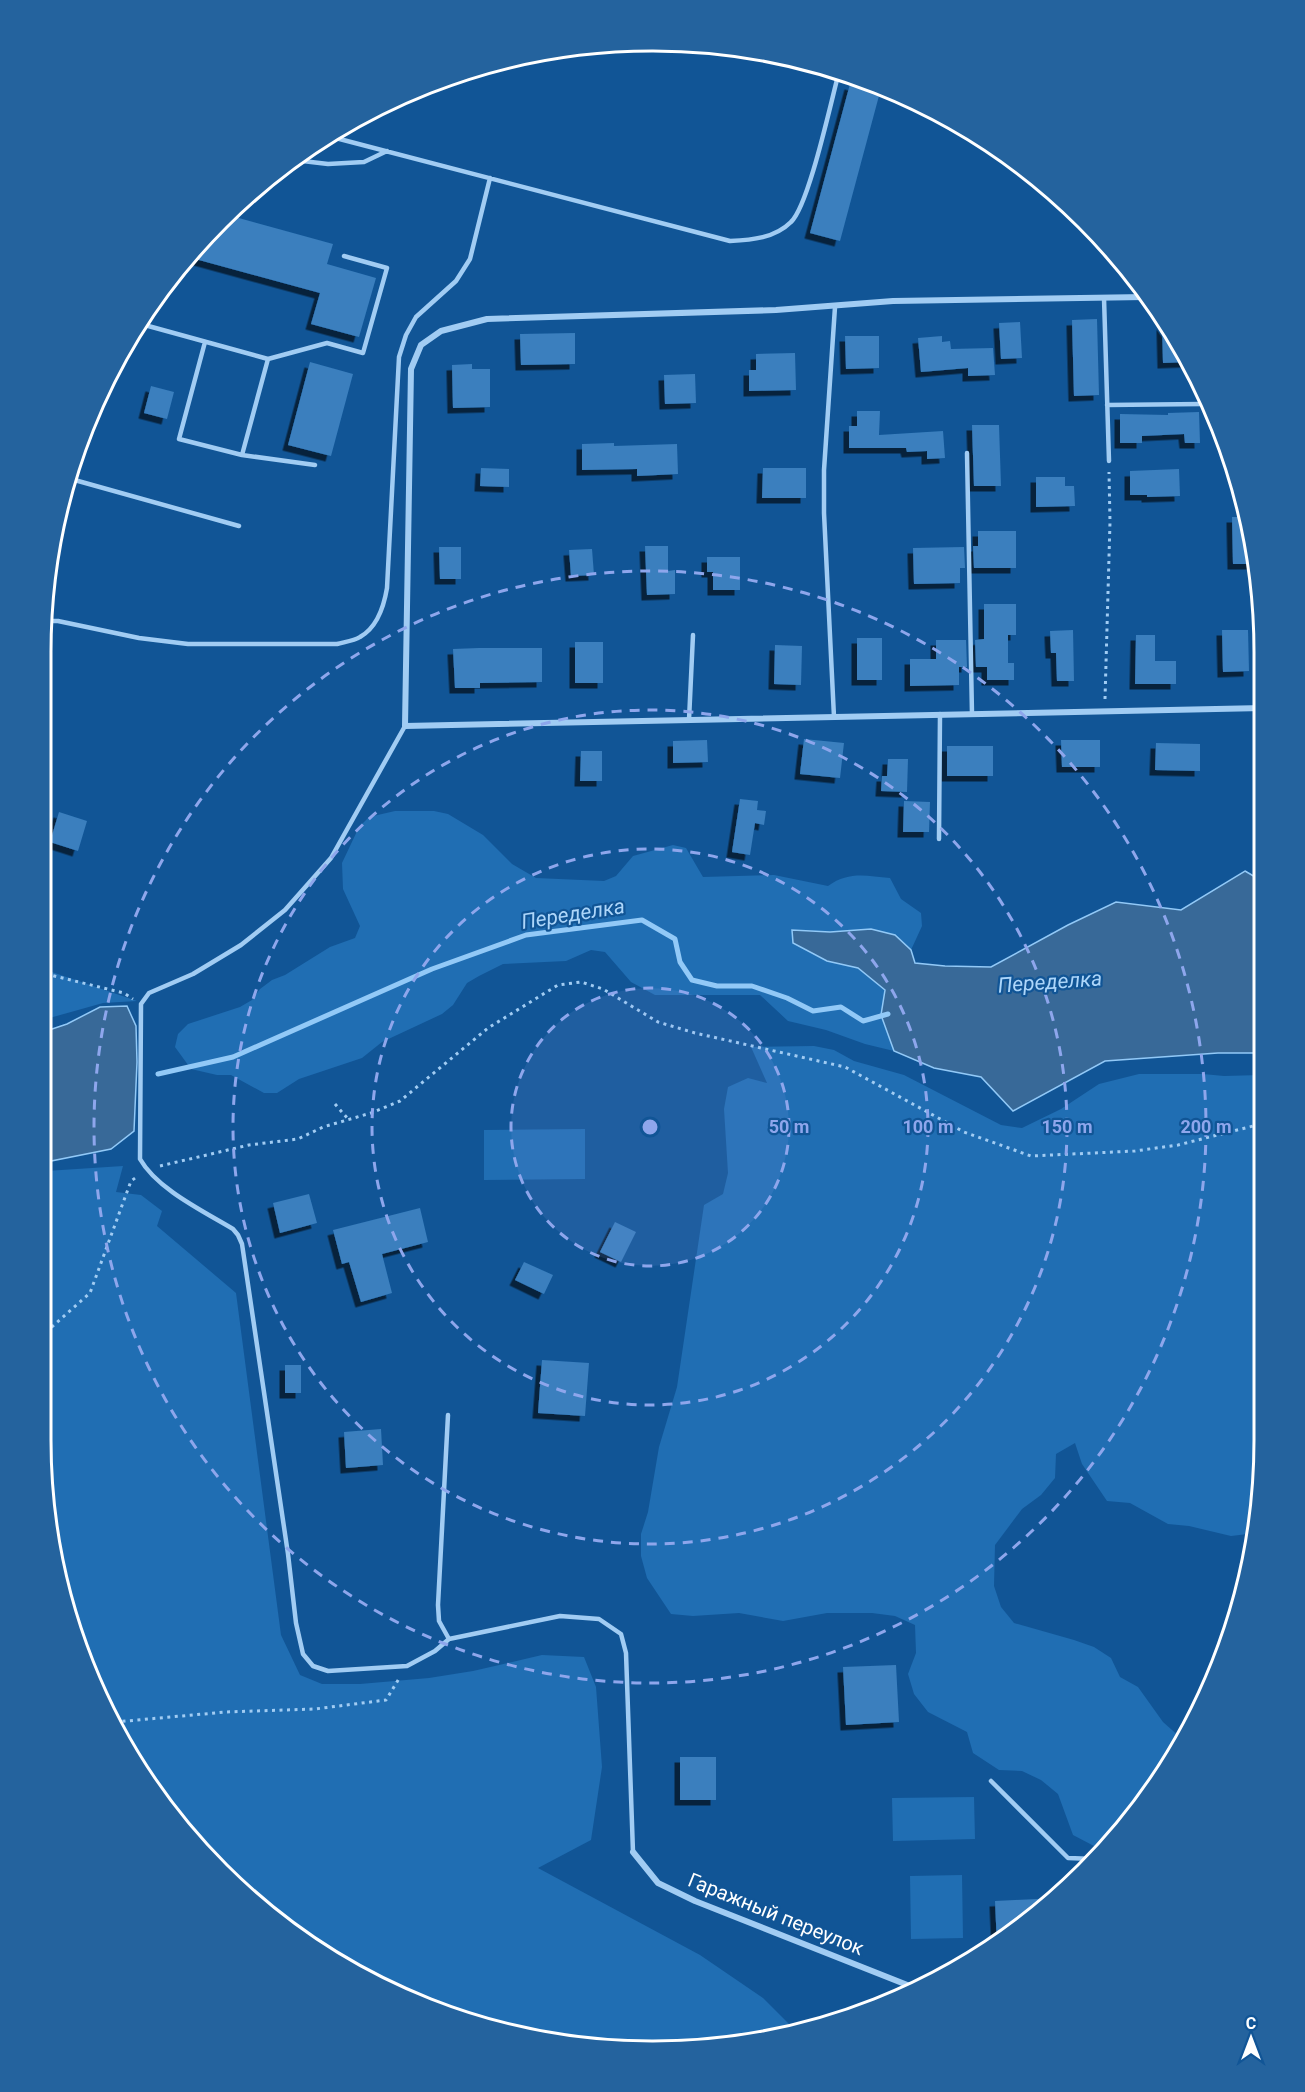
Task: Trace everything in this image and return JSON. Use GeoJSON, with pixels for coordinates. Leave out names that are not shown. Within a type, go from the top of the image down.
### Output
{"type":"FeatureCollection","features":[{"type":"Feature","properties":{"kind":"street"},"geometry":{"type":"LineString","coordinates":[[1138,297],[893,301],[776,310],[487,319],[441,331],[421,345],[411,369],[405,726],[1254,708]]}},
{"type":"Feature","properties":{"kind":"street","name":"Гаражный переулок"},"geometry":{"type":"LineString","coordinates":[[633,1852],[658,1883],[906,1985]]}},
{"type":"Feature","properties":{"kind":"lane"},"geometry":{"type":"LineString","coordinates":[[340,139],[730,241],[752,240],[775,233],[792,221],[804,200],[837,80]]}},
{"type":"Feature","properties":{"kind":"lane"},"geometry":{"type":"LineString","coordinates":[[305,161],[328,164],[364,162],[387,152]]}},
{"type":"Feature","properties":{"kind":"lane"},"geometry":{"type":"LineString","coordinates":[[52,621],[139,638],[188,644],[337,644],[360,637],[373,626],[383,609],[387,588],[399,357],[406,335],[416,317],[456,281],[470,259],[490,178]]}},
{"type":"Feature","properties":{"kind":"lane"},"geometry":{"type":"LineString","coordinates":[[147,326],[268,359],[327,344],[363,353],[387,268],[344,256]]}},
{"type":"Feature","properties":{"kind":"lane"},"geometry":{"type":"LineString","coordinates":[[1104,298],[1109,461]]}},
{"type":"Feature","properties":{"kind":"lane"},"geometry":{"type":"LineString","coordinates":[[834,717],[824,470],[836,307]]}},
{"type":"Feature","properties":{"kind":"lane"},"geometry":{"type":"LineString","coordinates":[[206,342],[179,439],[242,455],[315,465]]}},
{"type":"Feature","properties":{"kind":"lane"},"geometry":{"type":"LineString","coordinates":[[242,455],[268,359]]}},
{"type":"Feature","properties":{"kind":"lane"},"geometry":{"type":"LineString","coordinates":[[1107,405],[1200,404]]}},
{"type":"Feature","properties":{"kind":"lane"},"geometry":{"type":"LineString","coordinates":[[967,453],[972,714]]}},
{"type":"Feature","properties":{"kind":"lane"},"geometry":{"type":"LineString","coordinates":[[76,480],[239,526]]}},
{"type":"Feature","properties":{"kind":"lane"},"geometry":{"type":"LineString","coordinates":[[689,720],[693,635]]}},
{"type":"Feature","properties":{"kind":"lane"},"geometry":{"type":"LineString","coordinates":[[939,839],[940,714]]}},
{"type":"Feature","properties":{"kind":"lane"},"geometry":{"type":"LineString","coordinates":[[405,726],[332,858],[285,910],[241,945],[193,974],[149,993],[141,1004],[141,1159],[146,1169],[170,1189],[233,1229],[242,1244],[288,1554],[296,1623],[303,1654],[313,1666],[328,1671],[407,1666],[435,1651],[448,1639],[560,1616],[599,1619],[621,1634],[626,1653],[633,1852]]}},
{"type":"Feature","properties":{"kind":"lane"},"geometry":{"type":"LineString","coordinates":[[448,1415],[438,1605],[440,1621],[448,1639]]}},
{"type":"Feature","properties":{"kind":"lane"},"geometry":{"type":"LineString","coordinates":[[991,1781],[1068,1858],[1084,1859]]}},
{"type":"Feature","properties":{"kind":"path"},"geometry":{"type":"LineString","coordinates":[[1105,711],[1110,522],[1109,461]]}},
{"type":"Feature","properties":{"kind":"path"},"geometry":{"type":"LineString","coordinates":[[51,975],[124,993],[141,1004]]}},
{"type":"Feature","properties":{"kind":"path"},"geometry":{"type":"LineString","coordinates":[[51,1328],[90,1293],[131,1181],[146,1169],[249,1145],[298,1139],[323,1127],[371,1113],[400,1101],[489,1028],[558,985],[581,982],[603,988],[658,1022],[695,1033],[844,1066],[964,1132],[1031,1156],[1135,1151],[1178,1145],[1254,1126]]}},
{"type":"Feature","properties":{"kind":"path"},"geometry":{"type":"LineString","coordinates":[[336,1104],[348,1119]]}},
{"type":"Feature","properties":{"kind":"path"},"geometry":{"type":"LineString","coordinates":[[122,1721],[226,1712],[315,1710],[386,1700],[407,1666]]}},
{"type":"Feature","properties":{"kind":"shaded area"},"geometry":{"type":"Polygon","coordinates":[[[395,811],[434,811],[448,814],[483,835],[512,864],[536,878],[604,881],[616,876],[633,856],[673,845],[686,848],[703,877],[774,875],[828,886],[851,876],[890,878],[901,899],[921,913],[922,926],[911,950],[895,935],[793,930],[827,961],[858,968],[885,990],[881,1015],[894,1051],[788,1021],[760,995],[655,995],[631,982],[605,952],[591,950],[566,961],[503,964],[467,983],[453,1005],[442,1014],[382,1042],[362,1058],[299,1079],[277,1093],[264,1093],[231,1075],[217,1075],[191,1069],[175,1047],[178,1034],[188,1024],[240,1007],[252,1000],[260,989],[272,980],[285,975],[330,947],[355,938],[360,926],[343,889],[342,863],[359,827],[369,817],[395,811]]]}},
{"type":"Feature","properties":{"kind":"shaded area"},"geometry":{"type":"Polygon","coordinates":[[[51,972],[137,1001],[103,1003],[51,1018],[51,972]]]}},
{"type":"Feature","properties":{"kind":"shaded area"},"geometry":{"type":"Polygon","coordinates":[[[814,1046],[834,1050],[854,1061],[904,1075],[1001,1125],[1022,1128],[1061,1109],[1099,1084],[1139,1074],[1254,1075],[1254,1440],[1253,1479],[1246,1534],[1231,1536],[1189,1526],[1168,1524],[1130,1503],[1107,1501],[1082,1464],[1075,1443],[1056,1454],[1055,1478],[1041,1495],[1022,1509],[995,1545],[994,1586],[1001,1607],[1014,1623],[1094,1647],[1111,1658],[1120,1677],[1138,1687],[1163,1722],[1176,1734],[1153,1774],[1130,1806],[1096,1846],[1073,1835],[1058,1794],[1041,1780],[1022,1771],[999,1770],[973,1753],[967,1732],[928,1712],[914,1694],[908,1674],[916,1653],[915,1625],[895,1616],[872,1613],[827,1613],[783,1621],[739,1613],[693,1616],[671,1614],[647,1578],[641,1556],[641,1534],[648,1512],[659,1447],[677,1387],[704,1205],[723,1194],[728,1173],[724,1109],[728,1087],[748,1078],[767,1083],[751,1047],[814,1046]]]}},
{"type":"Feature","properties":{"kind":"shaded area"},"geometry":{"type":"Polygon","coordinates":[[[585,1129],[585,1179],[484,1180],[484,1130],[585,1129]]]}},
{"type":"Feature","properties":{"kind":"shaded area"},"geometry":{"type":"Polygon","coordinates":[[[123,1166],[116,1192],[141,1195],[162,1211],[157,1226],[236,1293],[281,1635],[300,1675],[322,1684],[360,1684],[429,1678],[473,1671],[542,1655],[584,1657],[596,1687],[602,1767],[591,1840],[538,1868],[700,1955],[763,1998],[788,2025],[731,2036],[692,2040],[613,2040],[535,2029],[497,2021],[459,2009],[386,1979],[318,1940],[256,1892],[200,1836],[152,1774],[113,1706],[83,1633],[71,1595],[56,1518],[52,1479],[51,1171],[123,1166]]]}},
{"type":"Feature","properties":{"kind":"shaded area"},"geometry":{"type":"Polygon","coordinates":[[[974,1797],[975,1839],[893,1841],[892,1798],[974,1797]]]}},
{"type":"Feature","properties":{"kind":"shaded area"},"geometry":{"type":"Polygon","coordinates":[[[962,1875],[963,1938],[911,1939],[910,1876],[962,1875]]]}},
{"type":"Feature","properties":{"kind":"water"},"geometry":{"type":"Polygon","coordinates":[[[1245,871],[1254,876],[1254,1053],[1218,1053],[1105,1061],[1013,1111],[981,1077],[934,1068],[894,1051],[881,1015],[885,990],[858,968],[827,961],[793,943],[792,930],[830,932],[871,929],[895,935],[911,950],[915,963],[991,967],[1116,902],[1181,910],[1245,871]]]}},
{"type":"Feature","properties":{"kind":"water"},"geometry":{"type":"Polygon","coordinates":[[[127,1006],[136,1026],[134,1131],[111,1149],[51,1161],[51,1029],[100,1007],[127,1006]]]}},
{"type":"Feature","properties":{"kind":"building"},"geometry":{"type":"Polygon","coordinates":[[[850,84],[879,96],[840,241],[810,233],[850,84]]]}},
{"type":"Feature","properties":{"kind":"building"},"geometry":{"type":"Polygon","coordinates":[[[237,218],[333,244],[327,264],[376,278],[359,337],[311,324],[320,293],[197,259],[237,218]]]}},
{"type":"Feature","properties":{"kind":"building"},"geometry":{"type":"Polygon","coordinates":[[[1097,319],[1099,395],[1074,396],[1072,320],[1097,319]]]}},
{"type":"Feature","properties":{"kind":"building"},"geometry":{"type":"Polygon","coordinates":[[[1020,322],[1022,358],[1001,359],[999,323],[1020,322]]]}},
{"type":"Feature","properties":{"kind":"building"},"geometry":{"type":"Polygon","coordinates":[[[575,333],[575,364],[521,365],[520,334],[575,333]]]}},
{"type":"Feature","properties":{"kind":"building"},"geometry":{"type":"Polygon","coordinates":[[[1162,334],[1179,362],[1163,363],[1162,334]]]}},
{"type":"Feature","properties":{"kind":"building"},"geometry":{"type":"Polygon","coordinates":[[[845,336],[879,336],[879,368],[846,369],[845,336]]]}},
{"type":"Feature","properties":{"kind":"building"},"geometry":{"type":"Polygon","coordinates":[[[942,336],[942,342],[950,341],[951,349],[993,348],[995,375],[968,376],[968,368],[921,372],[918,338],[942,336]]]}},
{"type":"Feature","properties":{"kind":"building"},"geometry":{"type":"Polygon","coordinates":[[[795,353],[796,390],[749,391],[749,370],[756,370],[756,354],[795,353]]]}},
{"type":"Feature","properties":{"kind":"building"},"geometry":{"type":"Polygon","coordinates":[[[310,362],[353,374],[331,456],[288,445],[310,362]]]}},
{"type":"Feature","properties":{"kind":"building"},"geometry":{"type":"Polygon","coordinates":[[[472,364],[472,369],[490,369],[490,407],[453,408],[452,365],[472,364]]]}},
{"type":"Feature","properties":{"kind":"building"},"geometry":{"type":"Polygon","coordinates":[[[695,374],[696,403],[665,404],[664,375],[695,374]]]}},
{"type":"Feature","properties":{"kind":"building"},"geometry":{"type":"Polygon","coordinates":[[[151,386],[174,392],[167,419],[144,413],[151,386]]]}},
{"type":"Feature","properties":{"kind":"building"},"geometry":{"type":"Polygon","coordinates":[[[857,411],[880,411],[879,435],[943,431],[945,458],[927,459],[927,451],[907,452],[906,448],[849,448],[849,426],[857,426],[857,411]]]}},
{"type":"Feature","properties":{"kind":"building"},"geometry":{"type":"Polygon","coordinates":[[[1199,412],[1200,443],[1185,443],[1184,434],[1142,436],[1142,443],[1120,443],[1120,414],[1168,415],[1168,413],[1199,412]]]}},
{"type":"Feature","properties":{"kind":"building"},"geometry":{"type":"Polygon","coordinates":[[[972,425],[999,425],[1001,486],[974,486],[972,425]]]}},
{"type":"Feature","properties":{"kind":"building"},"geometry":{"type":"Polygon","coordinates":[[[614,443],[614,446],[677,444],[678,474],[637,476],[637,469],[582,470],[582,444],[614,443]]]}},
{"type":"Feature","properties":{"kind":"building"},"geometry":{"type":"Polygon","coordinates":[[[481,468],[509,469],[509,487],[480,486],[481,468]]]}},
{"type":"Feature","properties":{"kind":"building"},"geometry":{"type":"Polygon","coordinates":[[[763,468],[806,468],[806,498],[762,498],[763,468]]]}},
{"type":"Feature","properties":{"kind":"building"},"geometry":{"type":"Polygon","coordinates":[[[1179,469],[1180,496],[1130,495],[1130,471],[1179,469]]]}},
{"type":"Feature","properties":{"kind":"building"},"geometry":{"type":"Polygon","coordinates":[[[1036,477],[1065,477],[1065,486],[1074,486],[1075,506],[1036,507],[1036,477]]]}},
{"type":"Feature","properties":{"kind":"building"},"geometry":{"type":"Polygon","coordinates":[[[1232,517],[1238,517],[1247,564],[1233,564],[1232,517]]]}},
{"type":"Feature","properties":{"kind":"building"},"geometry":{"type":"Polygon","coordinates":[[[978,531],[1016,531],[1016,568],[974,568],[973,546],[978,546],[978,531]]]}},
{"type":"Feature","properties":{"kind":"building"},"geometry":{"type":"Polygon","coordinates":[[[645,546],[668,546],[668,571],[675,570],[675,594],[647,595],[645,546]]]}},
{"type":"Feature","properties":{"kind":"building"},"geometry":{"type":"Polygon","coordinates":[[[439,547],[461,547],[461,579],[440,579],[439,547]]]}},
{"type":"Feature","properties":{"kind":"building"},"geometry":{"type":"Polygon","coordinates":[[[964,547],[965,568],[960,568],[960,583],[914,584],[913,548],[964,547]]]}},
{"type":"Feature","properties":{"kind":"building"},"geometry":{"type":"Polygon","coordinates":[[[592,549],[594,575],[571,576],[569,550],[592,549]]]}},
{"type":"Feature","properties":{"kind":"building"},"geometry":{"type":"Polygon","coordinates":[[[707,557],[740,557],[740,590],[713,590],[713,572],[707,572],[707,557]]]}},
{"type":"Feature","properties":{"kind":"building"},"geometry":{"type":"Polygon","coordinates":[[[984,604],[1016,604],[1016,635],[1008,635],[1008,663],[1014,663],[1014,680],[987,680],[987,667],[976,667],[975,640],[984,639],[984,604]]]}},
{"type":"Feature","properties":{"kind":"building"},"geometry":{"type":"Polygon","coordinates":[[[1073,630],[1074,681],[1057,681],[1056,653],[1051,653],[1050,631],[1073,630]]]}},
{"type":"Feature","properties":{"kind":"building"},"geometry":{"type":"Polygon","coordinates":[[[1222,630],[1248,630],[1249,671],[1223,672],[1222,630]]]}},
{"type":"Feature","properties":{"kind":"building"},"geometry":{"type":"Polygon","coordinates":[[[1136,635],[1155,635],[1155,661],[1176,661],[1176,684],[1135,684],[1136,635]]]}},
{"type":"Feature","properties":{"kind":"building"},"geometry":{"type":"Polygon","coordinates":[[[857,638],[882,638],[882,680],[857,680],[857,638]]]}},
{"type":"Feature","properties":{"kind":"building"},"geometry":{"type":"Polygon","coordinates":[[[936,640],[966,640],[967,667],[959,667],[959,685],[910,686],[910,659],[936,659],[936,640]]]}},
{"type":"Feature","properties":{"kind":"building"},"geometry":{"type":"Polygon","coordinates":[[[575,642],[603,642],[603,683],[575,683],[575,642]]]}},
{"type":"Feature","properties":{"kind":"building"},"geometry":{"type":"Polygon","coordinates":[[[775,645],[802,646],[801,685],[774,684],[775,645]]]}},
{"type":"Feature","properties":{"kind":"building"},"geometry":{"type":"Polygon","coordinates":[[[542,648],[542,682],[480,683],[480,688],[455,688],[453,649],[542,648]]]}},
{"type":"Feature","properties":{"kind":"building"},"geometry":{"type":"Polygon","coordinates":[[[804,739],[844,743],[840,778],[800,774],[804,739]]]}},
{"type":"Feature","properties":{"kind":"building"},"geometry":{"type":"Polygon","coordinates":[[[707,740],[708,762],[673,763],[673,741],[707,740]]]}},
{"type":"Feature","properties":{"kind":"building"},"geometry":{"type":"Polygon","coordinates":[[[1061,740],[1100,740],[1100,767],[1062,767],[1061,740]]]}},
{"type":"Feature","properties":{"kind":"building"},"geometry":{"type":"Polygon","coordinates":[[[1156,743],[1200,744],[1200,771],[1155,770],[1156,743]]]}},
{"type":"Feature","properties":{"kind":"building"},"geometry":{"type":"Polygon","coordinates":[[[947,746],[993,746],[993,776],[947,776],[947,746]]]}},
{"type":"Feature","properties":{"kind":"building"},"geometry":{"type":"Polygon","coordinates":[[[581,751],[602,751],[602,781],[580,781],[581,751]]]}},
{"type":"Feature","properties":{"kind":"building"},"geometry":{"type":"Polygon","coordinates":[[[888,759],[908,759],[907,792],[881,791],[882,776],[887,776],[888,759]]]}},
{"type":"Feature","properties":{"kind":"building"},"geometry":{"type":"Polygon","coordinates":[[[740,799],[758,801],[757,810],[766,811],[764,825],[755,823],[750,855],[732,852],[740,799]]]}},
{"type":"Feature","properties":{"kind":"building"},"geometry":{"type":"Polygon","coordinates":[[[904,801],[930,802],[929,832],[903,832],[904,801]]]}},
{"type":"Feature","properties":{"kind":"building"},"geometry":{"type":"Polygon","coordinates":[[[59,812],[87,821],[78,851],[51,842],[59,812]]]}},
{"type":"Feature","properties":{"kind":"building"},"geometry":{"type":"Polygon","coordinates":[[[309,1194],[317,1223],[280,1233],[273,1203],[309,1194]]]}},
{"type":"Feature","properties":{"kind":"building"},"geometry":{"type":"Polygon","coordinates":[[[420,1208],[428,1242],[382,1254],[392,1293],[361,1302],[349,1262],[342,1264],[333,1230],[420,1208]]]}},
{"type":"Feature","properties":{"kind":"building"},"geometry":{"type":"Polygon","coordinates":[[[615,1222],[636,1232],[621,1262],[600,1252],[615,1222]]]}},
{"type":"Feature","properties":{"kind":"building"},"geometry":{"type":"Polygon","coordinates":[[[524,1262],[553,1275],[544,1294],[515,1280],[524,1262]]]}},
{"type":"Feature","properties":{"kind":"building"},"geometry":{"type":"Polygon","coordinates":[[[542,1360],[589,1363],[585,1416],[538,1413],[542,1360]]]}},
{"type":"Feature","properties":{"kind":"building"},"geometry":{"type":"Polygon","coordinates":[[[285,1365],[301,1365],[301,1393],[285,1393],[285,1365]]]}},
{"type":"Feature","properties":{"kind":"building"},"geometry":{"type":"Polygon","coordinates":[[[381,1429],[383,1465],[346,1468],[344,1432],[381,1429]]]}},
{"type":"Feature","properties":{"kind":"building"},"geometry":{"type":"Polygon","coordinates":[[[896,1665],[899,1722],[846,1725],[843,1667],[896,1665]]]}},
{"type":"Feature","properties":{"kind":"building"},"geometry":{"type":"Polygon","coordinates":[[[680,1757],[716,1757],[716,1800],[680,1800],[680,1757]]]}},
{"type":"Feature","properties":{"kind":"building"},"geometry":{"type":"Polygon","coordinates":[[[1041,1899],[996,1933],[995,1901],[1041,1899]]]}},
{"type":"Feature","properties":{"kind":"waterway","name":"Переделка"},"geometry":{"type":"LineString","coordinates":[[158,1074],[233,1057],[432,969],[526,935],[642,920],[675,939],[680,962],[692,980],[717,986],[752,986],[787,998],[813,1011],[841,1007],[863,1021],[888,1014]]}}]}
